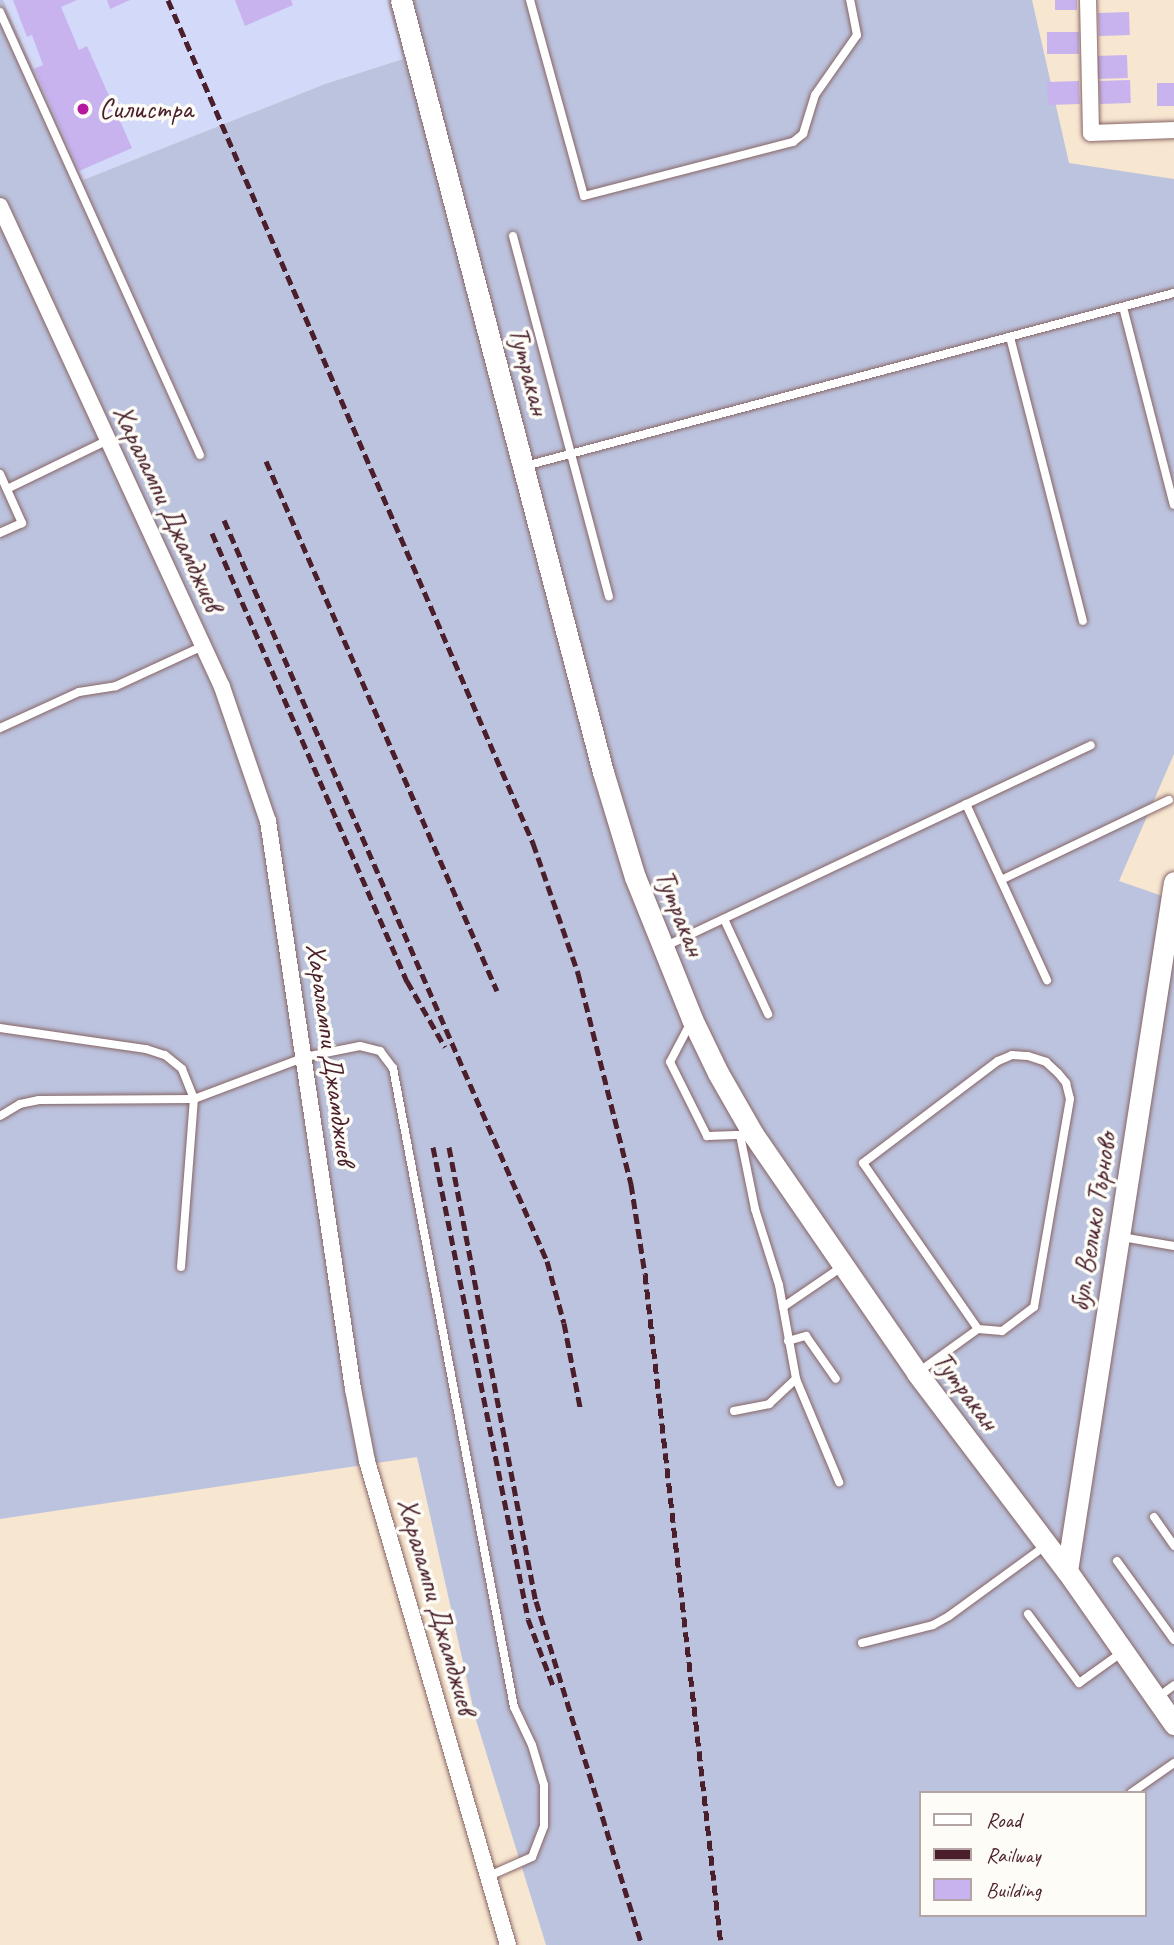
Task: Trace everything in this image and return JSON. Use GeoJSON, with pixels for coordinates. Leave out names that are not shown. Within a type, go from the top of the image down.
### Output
{"type":"FeatureCollection","features":[{"type":"Feature","properties":{"kind":"street","name":"Тутракан"},"geometry":{"type":"LineString","coordinates":[[401,0],[603,772],[635,877],[692,1019],[747,1135],[917,1373],[1067,1571],[1174,1724]]}},
{"type":"Feature","properties":{"kind":"street"},"geometry":{"type":"LineString","coordinates":[[1088,0],[1090,133],[1174,130]]}},
{"type":"Feature","properties":{"kind":"street","name":"Харалампи Джамджиев"},"geometry":{"type":"LineString","coordinates":[[0,206],[203,646],[248,756],[268,821],[353,1390],[367,1461],[508,1945]]}},
{"type":"Feature","properties":{"kind":"street","name":"бул. Велико Търново"},"geometry":{"type":"LineString","coordinates":[[1067,1571],[1173,888]]}},
{"type":"Feature","properties":{"kind":"lane"},"geometry":{"type":"LineString","coordinates":[[530,0],[584,196],[793,142],[803,134],[815,95],[857,35],[850,0]]}},
{"type":"Feature","properties":{"kind":"lane"},"geometry":{"type":"LineString","coordinates":[[0,12],[200,455]]}},
{"type":"Feature","properties":{"kind":"lane"},"geometry":{"type":"LineString","coordinates":[[513,236],[609,596]]}},
{"type":"Feature","properties":{"kind":"lane"},"geometry":{"type":"LineString","coordinates":[[525,466],[1174,293]]}},
{"type":"Feature","properties":{"kind":"lane"},"geometry":{"type":"LineString","coordinates":[[1124,307],[1174,505]]}},
{"type":"Feature","properties":{"kind":"lane"},"geometry":{"type":"LineString","coordinates":[[1010,337],[1083,621]]}},
{"type":"Feature","properties":{"kind":"lane"},"geometry":{"type":"LineString","coordinates":[[7,489],[108,440]]}},
{"type":"Feature","properties":{"kind":"lane"},"geometry":{"type":"LineString","coordinates":[[0,474],[22,523],[0,533]]}},
{"type":"Feature","properties":{"kind":"lane"},"geometry":{"type":"LineString","coordinates":[[0,728],[79,692],[116,686],[203,646]]}},
{"type":"Feature","properties":{"kind":"lane"},"geometry":{"type":"LineString","coordinates":[[664,947],[1091,745]]}},
{"type":"Feature","properties":{"kind":"lane"},"geometry":{"type":"LineString","coordinates":[[1001,880],[1170,800]]}},
{"type":"Feature","properties":{"kind":"lane"},"geometry":{"type":"LineString","coordinates":[[966,804],[1047,980]]}},
{"type":"Feature","properties":{"kind":"lane"},"geometry":{"type":"LineString","coordinates":[[724,919],[768,1014]]}},
{"type":"Feature","properties":{"kind":"lane"},"geometry":{"type":"LineString","coordinates":[[692,1019],[670,1062],[707,1136],[747,1135],[748,1183],[773,1258],[796,1379],[839,1482]]}},
{"type":"Feature","properties":{"kind":"lane"},"geometry":{"type":"LineString","coordinates":[[0,1028],[146,1049],[165,1055],[182,1069],[194,1099],[181,1267]]}},
{"type":"Feature","properties":{"kind":"lane"},"geometry":{"type":"LineString","coordinates":[[0,1116],[20,1104],[39,1100],[194,1099],[305,1057],[360,1046],[380,1051],[393,1068],[514,1707],[532,1745],[544,1785],[544,1826],[532,1857],[489,1876]]}},
{"type":"Feature","properties":{"kind":"lane"},"geometry":{"type":"LineString","coordinates":[[917,1373],[978,1329],[1002,1331],[1034,1307],[1070,1099],[1066,1083],[1058,1073],[1046,1062],[1028,1055],[1012,1055],[998,1061],[863,1163],[978,1329]]}},
{"type":"Feature","properties":{"kind":"lane"},"geometry":{"type":"LineString","coordinates":[[1120,1237],[1174,1245]]}},
{"type":"Feature","properties":{"kind":"lane"},"geometry":{"type":"LineString","coordinates":[[783,1307],[843,1266]]}},
{"type":"Feature","properties":{"kind":"lane"},"geometry":{"type":"LineString","coordinates":[[788,1341],[806,1336],[836,1379]]}},
{"type":"Feature","properties":{"kind":"lane"},"geometry":{"type":"LineString","coordinates":[[734,1411],[769,1404],[796,1379]]}},
{"type":"Feature","properties":{"kind":"lane"},"geometry":{"type":"LineString","coordinates":[[1154,1517],[1174,1546]]}},
{"type":"Feature","properties":{"kind":"lane"},"geometry":{"type":"LineString","coordinates":[[862,1643],[933,1625],[1047,1544]]}},
{"type":"Feature","properties":{"kind":"lane"},"geometry":{"type":"LineString","coordinates":[[1117,1561],[1174,1640]]}},
{"type":"Feature","properties":{"kind":"lane"},"geometry":{"type":"LineString","coordinates":[[1028,1614],[1079,1683],[1123,1651]]}},
{"type":"Feature","properties":{"kind":"lane"},"geometry":{"type":"LineString","coordinates":[[1157,1699],[1174,1685]]}},
{"type":"Feature","properties":{"kind":"lane"},"geometry":{"type":"LineString","coordinates":[[1134,1791],[1174,1763]]}},
{"type":"Feature","properties":{"kind":"shaded area"},"geometry":{"type":"Polygon","coordinates":[[[0,0],[3,0],[83,180],[325,84],[403,59],[387,0],[1032,0],[1069,163],[1174,179],[1174,754],[1119,881],[1174,900],[1174,1945],[546,1945],[476,1720],[417,1457],[0,1519],[0,0]]]}},
{"type":"Feature","properties":{"kind":"shaded area"},"geometry":{"type":"Polygon","coordinates":[[[3,0],[387,0],[403,59],[325,84],[83,180],[3,0]]]}},
{"type":"Feature","properties":{"kind":"building","name":"Силистра"},"geometry":{"type":"Polygon","coordinates":[[[13,0],[77,0],[61,7],[79,50],[87,46],[132,148],[79,171],[34,69],[43,65],[32,35],[27,37],[13,0]]]}},
{"type":"Feature","properties":{"kind":"building","name":"Силистра"},"geometry":{"type":"Polygon","coordinates":[[[107,0],[130,0],[110,9],[107,0]]]}},
{"type":"Feature","properties":{"kind":"building"},"geometry":{"type":"Polygon","coordinates":[[[235,0],[291,0],[293,5],[245,26],[235,0]]]}},
{"type":"Feature","properties":{"kind":"building"},"geometry":{"type":"Polygon","coordinates":[[[1055,0],[1077,0],[1077,10],[1055,10],[1055,0]]]}},
{"type":"Feature","properties":{"kind":"building"},"geometry":{"type":"Polygon","coordinates":[[[1129,12],[1130,35],[1099,36],[1098,13],[1129,12]]]}},
{"type":"Feature","properties":{"kind":"building"},"geometry":{"type":"Polygon","coordinates":[[[1047,32],[1079,32],[1079,54],[1047,54],[1047,32]]]}},
{"type":"Feature","properties":{"kind":"building"},"geometry":{"type":"Polygon","coordinates":[[[1127,55],[1128,78],[1096,79],[1095,56],[1127,55]]]}},
{"type":"Feature","properties":{"kind":"building"},"geometry":{"type":"Polygon","coordinates":[[[1130,80],[1131,103],[1100,104],[1099,81],[1130,80]]]}},
{"type":"Feature","properties":{"kind":"building"},"geometry":{"type":"Polygon","coordinates":[[[1079,81],[1080,104],[1048,105],[1047,82],[1079,81]]]}},
{"type":"Feature","properties":{"kind":"building"},"geometry":{"type":"Polygon","coordinates":[[[1157,83],[1174,83],[1174,106],[1157,106],[1157,83]]]}},
{"type":"Feature","properties":{"kind":"railway"},"geometry":{"type":"LineString","coordinates":[[168,0],[533,843],[578,973],[631,1184],[645,1274],[721,1945]]}},
{"type":"Feature","properties":{"kind":"railway"},"geometry":{"type":"LineString","coordinates":[[266,461],[497,991]]}},
{"type":"Feature","properties":{"kind":"railway"},"geometry":{"type":"LineString","coordinates":[[224,520],[547,1261],[564,1323],[580,1407]]}},
{"type":"Feature","properties":{"kind":"railway"},"geometry":{"type":"LineString","coordinates":[[212,533],[407,981],[445,1047]]}},
{"type":"Feature","properties":{"kind":"railway"},"geometry":{"type":"LineString","coordinates":[[433,1147],[528,1619],[554,1688]]}},
{"type":"Feature","properties":{"kind":"railway"},"geometry":{"type":"LineString","coordinates":[[449,1147],[536,1601],[642,1945]]}},
{"type":"Feature","properties":{"kind":"place","name":"Силистра"},"geometry":{"type":"Point","coordinates":[83,109]}}]}
